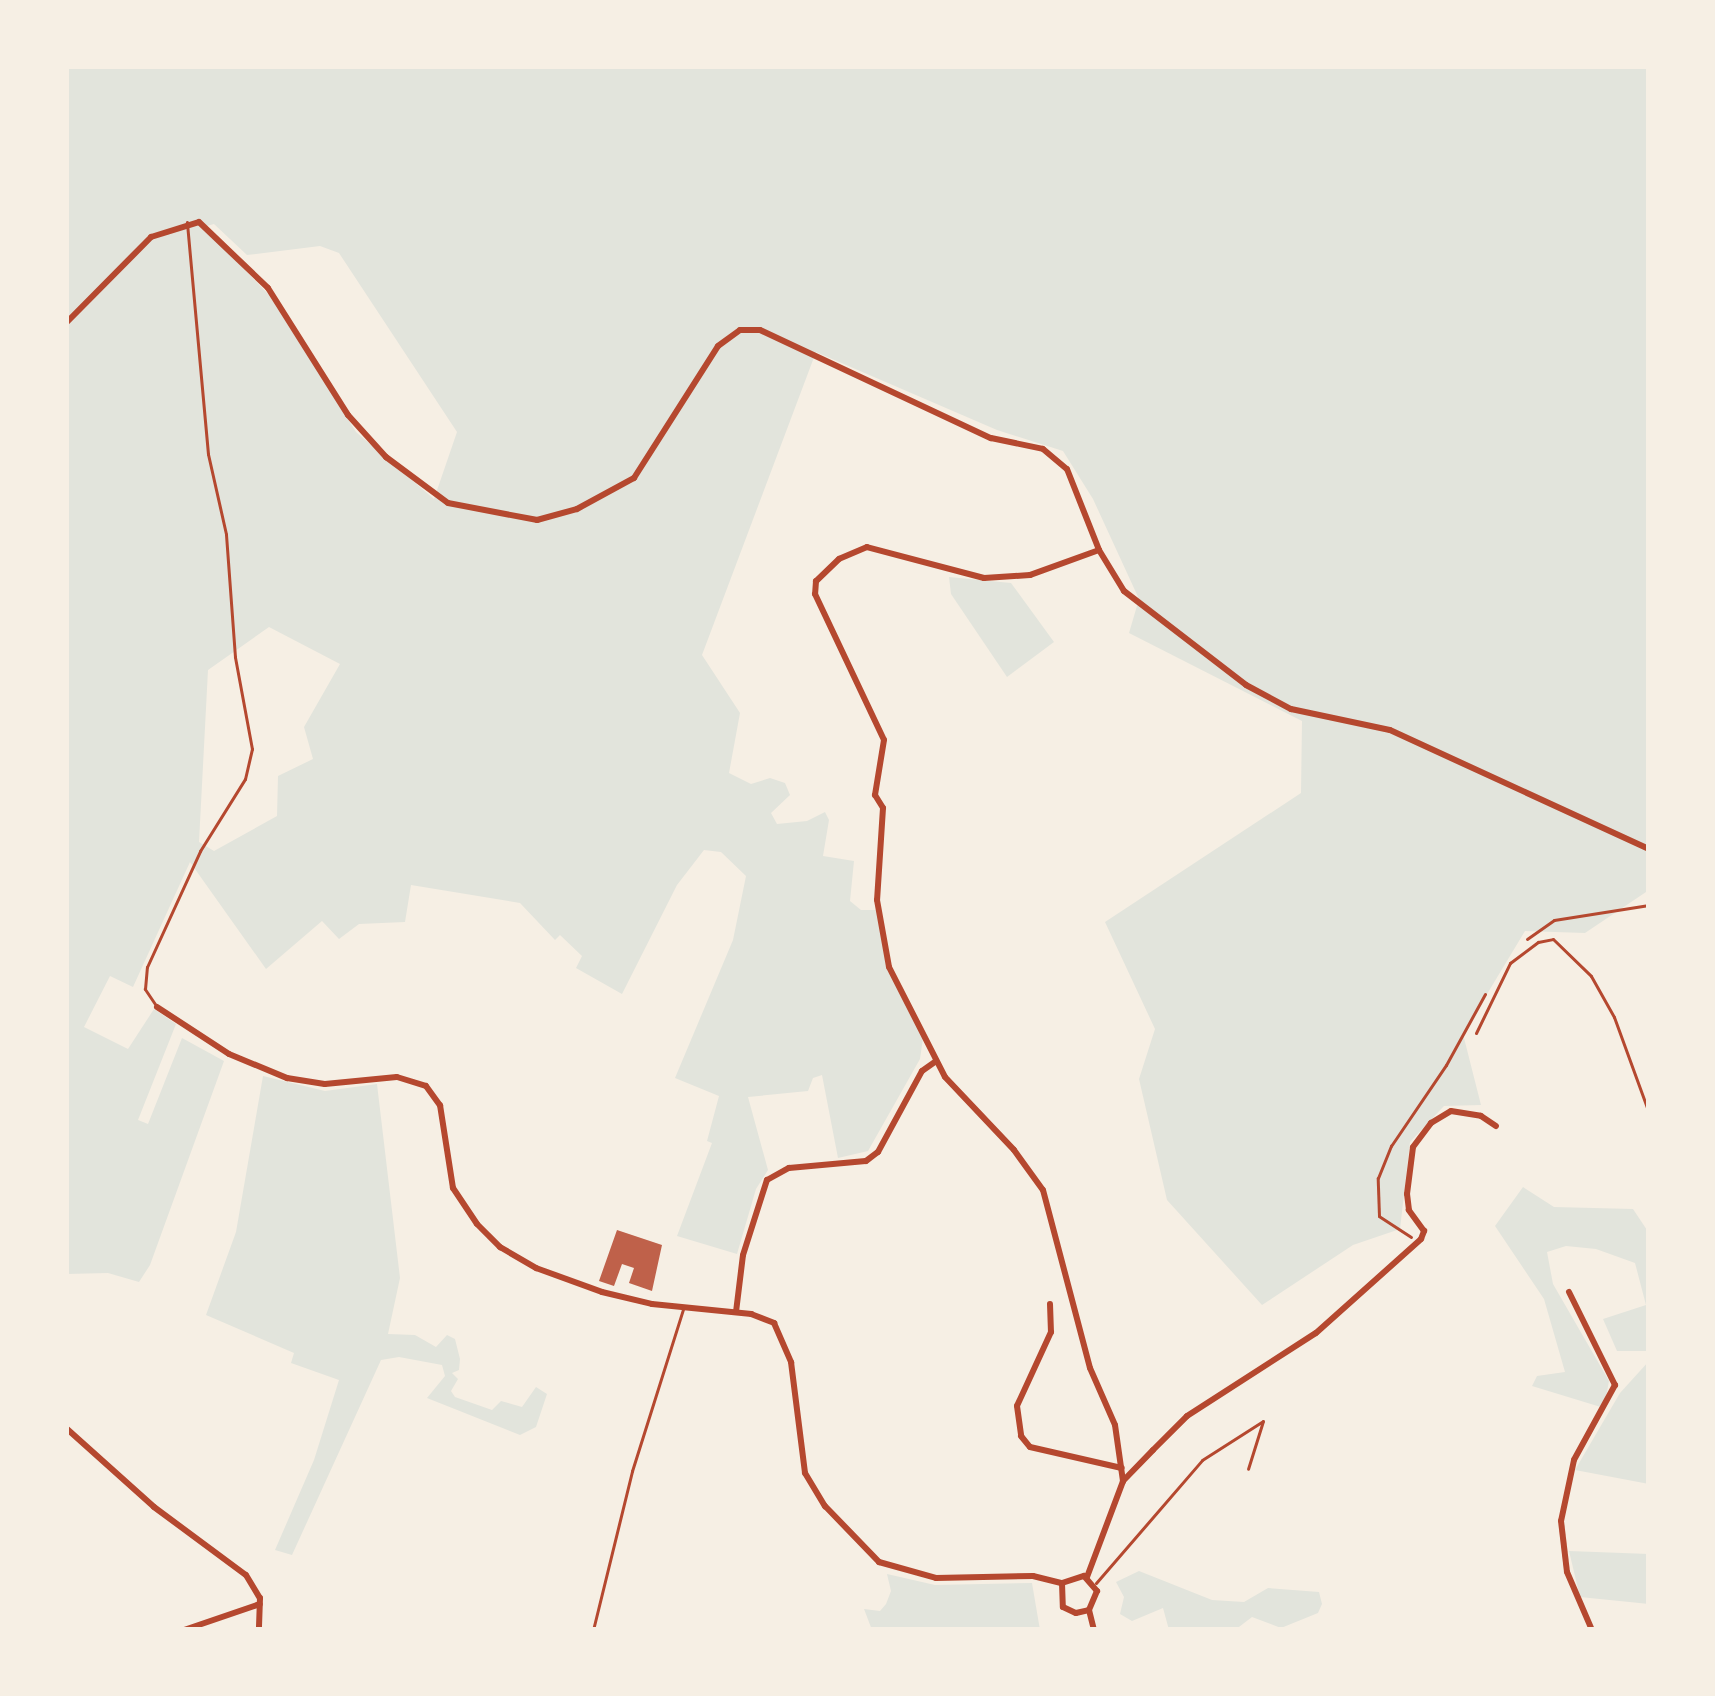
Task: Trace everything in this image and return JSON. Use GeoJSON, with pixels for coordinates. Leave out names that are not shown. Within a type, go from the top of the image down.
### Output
{"type":"FeatureCollection","features":[{"type":"Feature","properties":{"kind":"street"},"geometry":{"type":"LineString","coordinates":[[66,323],[151,237],[187,222],[203,224],[250,266],[357,427],[386,458],[448,503],[537,520],[607,495],[634,478],[718,346],[740,331],[760,330],[992,438],[1043,449],[1067,469],[1100,550],[1124,591],[1149,615],[1269,698],[1316,716],[1390,730],[1649,849]]}},
{"type":"Feature","properties":{"kind":"street"},"geometry":{"type":"LineString","coordinates":[[1100,550],[1030,575],[984,578],[875,545],[849,552],[816,581],[815,594],[884,740],[875,795],[883,808],[877,900],[884,952],[935,1062],[1043,1190],[1090,1368],[1115,1425],[1124,1481]]}},
{"type":"Feature","properties":{"kind":"street"},"geometry":{"type":"LineString","coordinates":[[157,1007],[229,1054],[287,1078],[325,1084],[397,1076],[426,1086],[440,1105],[453,1188],[476,1224],[500,1247],[567,1280],[684,1307],[768,1318],[780,1331],[791,1362],[805,1473],[825,1506],[879,1562],[917,1577],[1033,1576],[1062,1583],[1075,1575],[1087,1577],[1095,1585],[1097,1598],[1089,1610],[1076,1613],[1064,1606],[1062,1583]]}},
{"type":"Feature","properties":{"kind":"street"},"geometry":{"type":"LineString","coordinates":[[736,1312],[743,1255],[767,1180],[789,1168],[866,1161],[886,1138],[922,1071],[935,1062]]}},
{"type":"Feature","properties":{"kind":"street"},"geometry":{"type":"LineString","coordinates":[[1087,1577],[1124,1481],[1187,1416],[1316,1333],[1418,1242],[1424,1232],[1407,1200],[1413,1147],[1431,1123],[1451,1111],[1481,1116],[1496,1126]]}},
{"type":"Feature","properties":{"kind":"street"},"geometry":{"type":"LineString","coordinates":[[1569,1292],[1615,1385],[1574,1460],[1561,1521],[1567,1572],[1592,1630]]}},
{"type":"Feature","properties":{"kind":"street"},"geometry":{"type":"LineString","coordinates":[[1050,1304],[1051,1332],[1016,1406],[1021,1436],[1030,1447],[1122,1468]]}},
{"type":"Feature","properties":{"kind":"street"},"geometry":{"type":"LineString","coordinates":[[66,1428],[154,1508],[230,1559],[256,1586],[259,1630]]}},
{"type":"Feature","properties":{"kind":"street"},"geometry":{"type":"LineString","coordinates":[[184,1630],[260,1604]]}},
{"type":"Feature","properties":{"kind":"street"},"geometry":{"type":"LineString","coordinates":[[1089,1610],[1094,1630]]}},
{"type":"Feature","properties":{"kind":"lane"},"geometry":{"type":"LineString","coordinates":[[157,1007],[145,989],[148,967],[200,851],[245,779],[252,749],[235,657],[226,534],[208,454],[187,222]]}},
{"type":"Feature","properties":{"kind":"lane"},"geometry":{"type":"LineString","coordinates":[[1476,1033],[1510,963],[1538,942],[1553,939],[1591,976],[1649,1113]]}},
{"type":"Feature","properties":{"kind":"lane"},"geometry":{"type":"LineString","coordinates":[[593,1630],[632,1471],[684,1307]]}},
{"type":"Feature","properties":{"kind":"lane"},"geometry":{"type":"LineString","coordinates":[[1095,1585],[1202,1460],[1263,1421],[1247,1468]]}},
{"type":"Feature","properties":{"kind":"path"},"geometry":{"type":"LineString","coordinates":[[1379,1216],[1418,1242]]}},
{"type":"Feature","properties":{"kind":"shaded area"},"geometry":{"type":"Polygon","coordinates":[[[66,66],[1649,66],[1649,890],[1585,933],[1525,931],[1463,1034],[1481,1105],[1444,1106],[1410,1142],[1400,1229],[1353,1245],[1262,1305],[1167,1200],[1139,1079],[1155,1029],[1105,922],[1301,793],[1302,721],[1129,633],[1139,599],[1093,499],[1063,451],[997,430],[816,352],[702,655],[740,713],[729,773],[751,784],[770,778],[785,783],[790,795],[771,813],[777,824],[807,821],[825,812],[829,820],[823,856],[854,861],[850,901],[861,910],[878,910],[884,952],[923,1038],[920,1059],[868,1151],[838,1158],[822,1075],[813,1078],[808,1091],[748,1097],[768,1170],[756,1189],[737,1254],[677,1236],[712,1143],[707,1141],[719,1096],[675,1078],[733,940],[746,876],[721,852],[704,850],[677,885],[622,994],[576,968],[582,956],[560,935],[555,940],[520,903],[411,885],[405,922],[359,924],[339,939],[322,921],[266,969],[190,862],[133,987],[110,976],[84,1027],[128,1049],[154,1009],[176,1024],[138,1120],[148,1124],[182,1038],[224,1061],[150,1265],[139,1282],[108,1273],[66,1274],[66,66]],[[214,224],[203,227],[269,295],[356,432],[434,499],[457,432],[339,253],[320,246],[247,255],[214,224]],[[269,627],[208,670],[199,842],[214,851],[277,816],[278,776],[313,759],[304,727],[340,664],[269,627]]]}},
{"type":"Feature","properties":{"kind":"shaded area"},"geometry":{"type":"Polygon","coordinates":[[[949,577],[1011,583],[1054,642],[1007,677],[951,594],[949,577]]]}},
{"type":"Feature","properties":{"kind":"shaded area"},"geometry":{"type":"Polygon","coordinates":[[[263,1076],[325,1091],[377,1084],[400,1278],[388,1334],[415,1335],[436,1347],[447,1335],[455,1339],[460,1359],[459,1370],[452,1373],[458,1379],[451,1391],[455,1397],[492,1410],[501,1401],[522,1407],[536,1387],[547,1394],[536,1427],[520,1435],[427,1398],[445,1376],[442,1365],[399,1357],[381,1360],[292,1555],[275,1550],[314,1460],[339,1380],[291,1363],[294,1353],[206,1315],[236,1232],[263,1076]]]}},
{"type":"Feature","properties":{"kind":"shaded area"},"geometry":{"type":"Polygon","coordinates":[[[1523,1187],[1554,1207],[1633,1209],[1649,1233],[1649,1351],[1617,1351],[1603,1319],[1646,1305],[1635,1263],[1596,1249],[1566,1246],[1547,1252],[1553,1284],[1609,1381],[1604,1408],[1532,1386],[1537,1376],[1565,1372],[1544,1299],[1495,1226],[1523,1187]]]}},
{"type":"Feature","properties":{"kind":"shaded area"},"geometry":{"type":"Polygon","coordinates":[[[1649,1361],[1649,1484],[1575,1470],[1620,1393],[1649,1361]]]}},
{"type":"Feature","properties":{"kind":"shaded area"},"geometry":{"type":"Polygon","coordinates":[[[1569,1551],[1649,1554],[1649,1604],[1580,1597],[1569,1551]]]}},
{"type":"Feature","properties":{"kind":"shaded area"},"geometry":{"type":"Polygon","coordinates":[[[1139,1571],[1212,1600],[1244,1602],[1268,1588],[1319,1592],[1322,1604],[1318,1613],[1281,1628],[1252,1617],[1235,1630],[1169,1630],[1163,1608],[1132,1621],[1120,1614],[1124,1597],[1116,1582],[1139,1571]]]}},
{"type":"Feature","properties":{"kind":"shaded area"},"geometry":{"type":"Polygon","coordinates":[[[887,1574],[935,1585],[1032,1583],[1040,1630],[872,1630],[864,1609],[880,1611],[886,1604],[891,1591],[887,1574]]]}},
{"type":"Feature","properties":{"kind":"building"},"geometry":{"type":"Polygon","coordinates":[[[617,1230],[662,1245],[652,1291],[629,1283],[634,1268],[622,1264],[614,1286],[599,1281],[617,1230]]]}}]}
